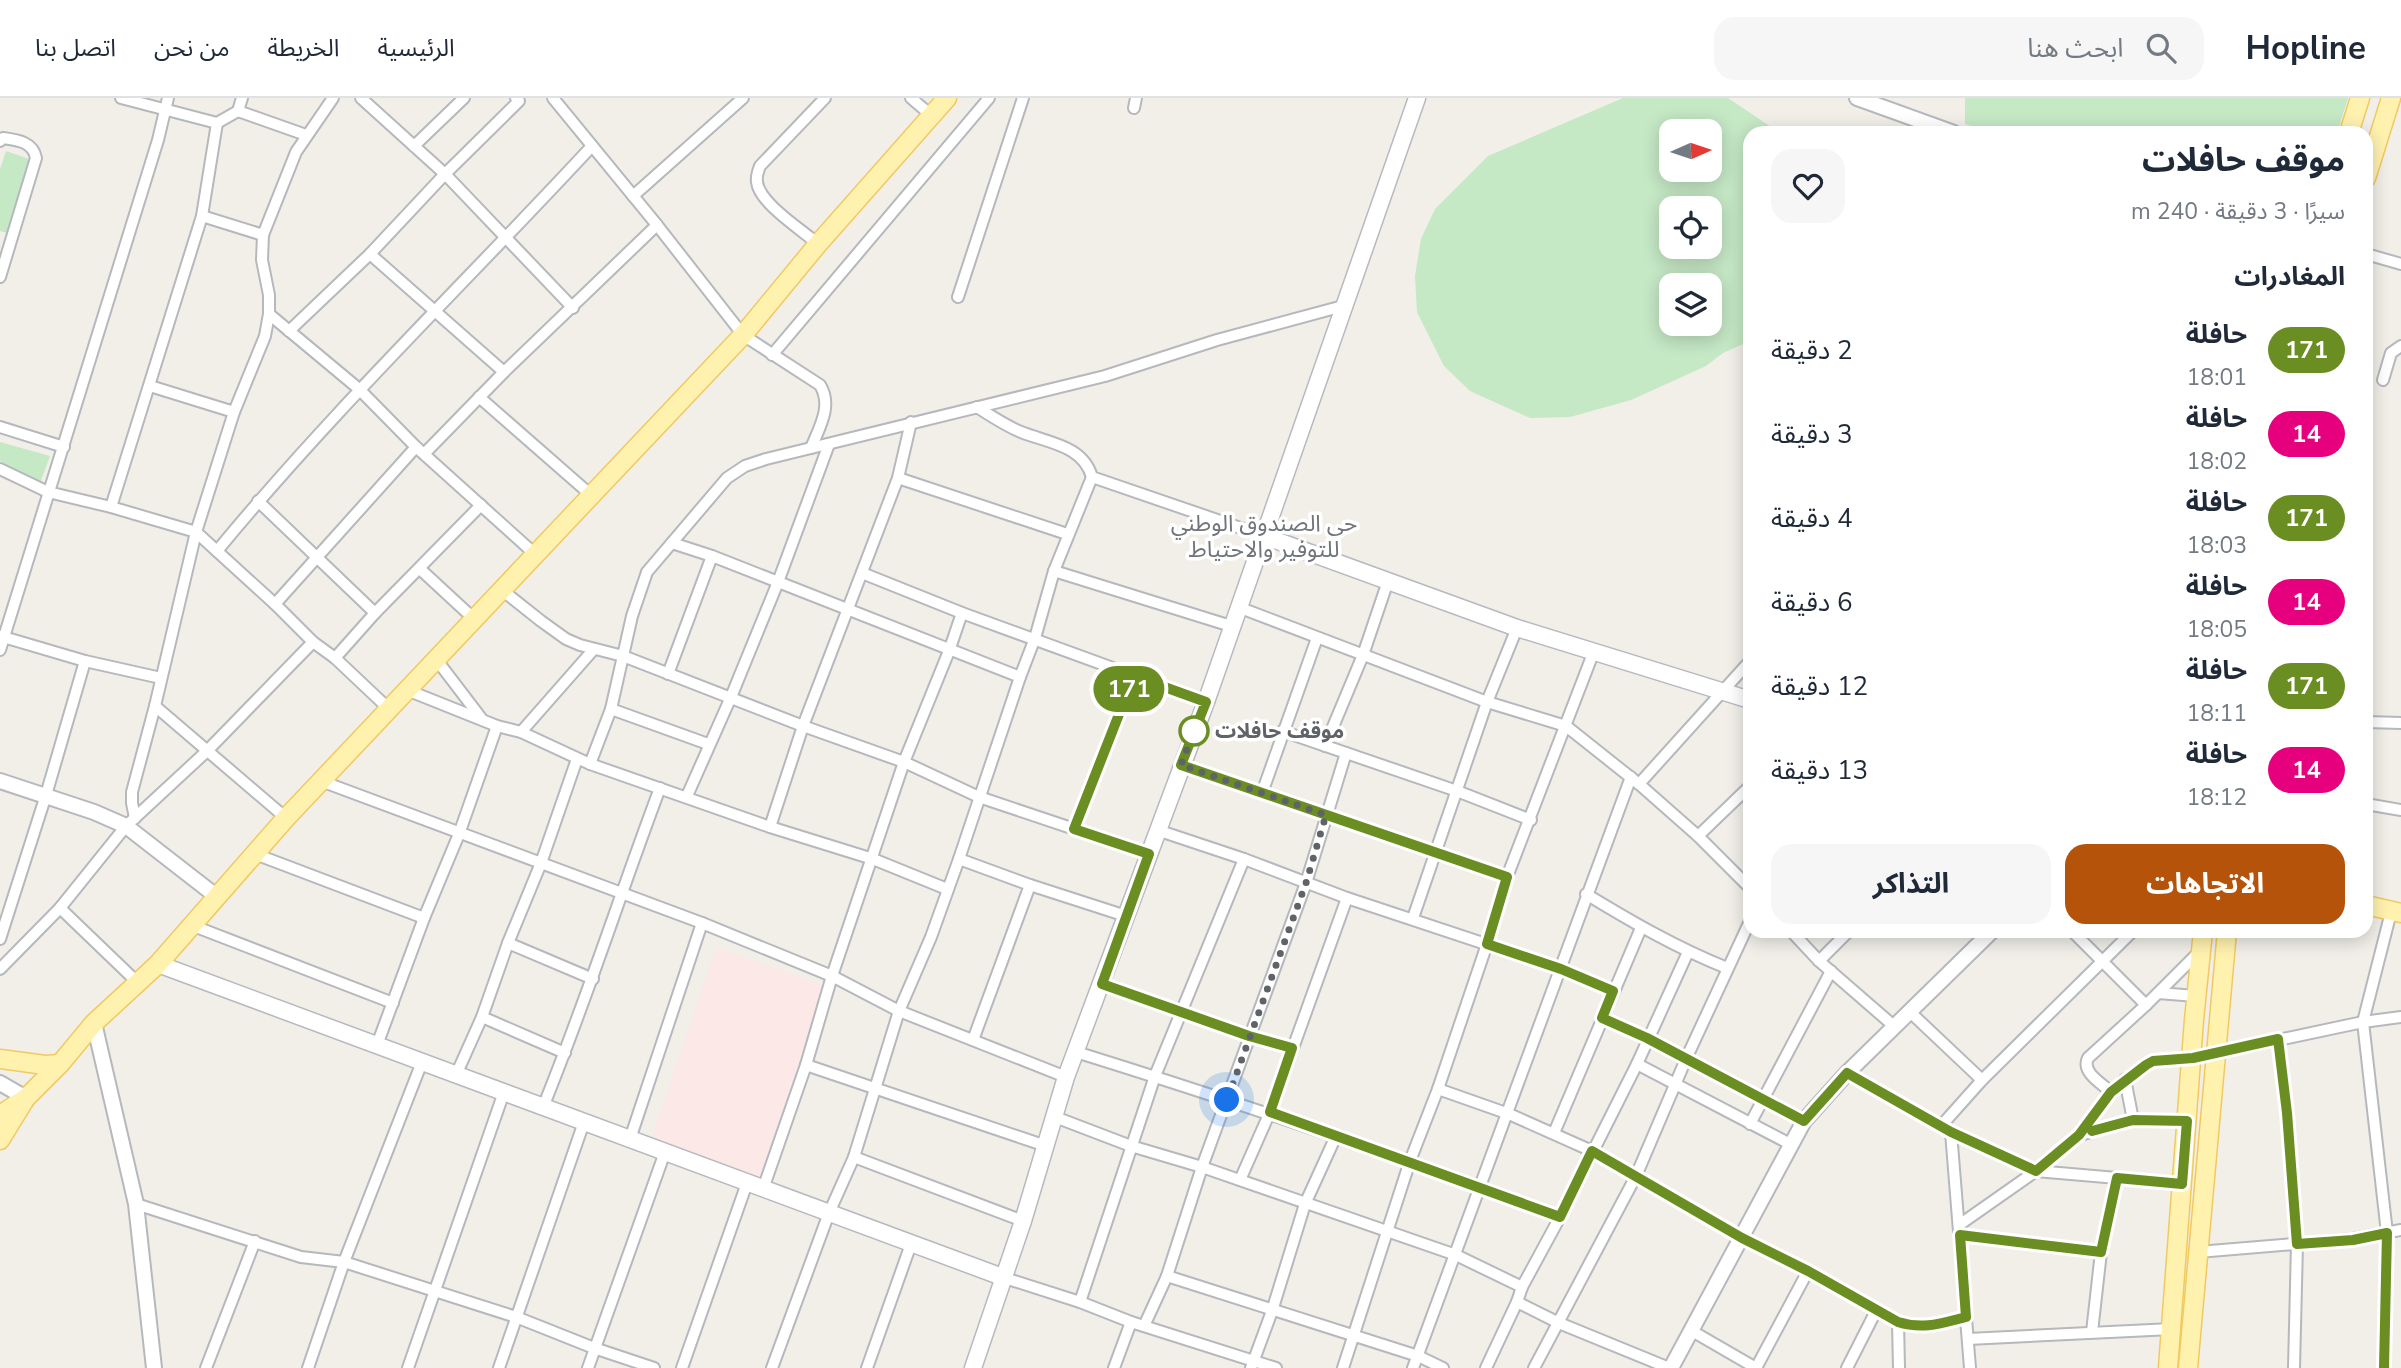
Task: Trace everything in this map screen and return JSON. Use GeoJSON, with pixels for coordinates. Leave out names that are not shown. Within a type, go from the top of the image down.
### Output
{"type":"FeatureCollection","features":[{"type":"Feature","properties":{"kind":"main road"},"geometry":{"type":"LineString","coordinates":[[0,1115],[26,1098],[60,1064],[94,1023],[158,964],[286,818],[743,335],[818,244],[947,98]]}},
{"type":"Feature","properties":{"kind":"main road"},"geometry":{"type":"LineString","coordinates":[[973,1368],[1023,1221],[1066,1077],[1206,702],[1417,98]]}},
{"type":"Feature","properties":{"kind":"main road"},"geometry":{"type":"LineString","coordinates":[[2351,126],[2360,98]]}},
{"type":"Feature","properties":{"kind":"main road"},"geometry":{"type":"LineString","coordinates":[[2373,146],[2391,98]]}},
{"type":"Feature","properties":{"kind":"main road"},"geometry":{"type":"LineString","coordinates":[[1264,536],[1517,628],[1743,698]]}},
{"type":"Feature","properties":{"kind":"main road"},"geometry":{"type":"LineString","coordinates":[[2373,907],[2396,913]]}},
{"type":"Feature","properties":{"kind":"main road"},"geometry":{"type":"LineString","coordinates":[[2188,1368],[2226,938]]}},
{"type":"Feature","properties":{"kind":"main road"},"geometry":{"type":"LineString","coordinates":[[2168,1368],[2196,996],[2203,939]]}},
{"type":"Feature","properties":{"kind":"main road"},"geometry":{"type":"LineString","coordinates":[[158,964],[1004,1278]]}},
{"type":"Feature","properties":{"kind":"main road"},"geometry":{"type":"LineString","coordinates":[[0,1059],[45,1065],[60,1064]]}},
{"type":"Feature","properties":{"kind":"main road"},"geometry":{"type":"LineString","coordinates":[[0,1140],[26,1098]]}},
{"type":"Feature","properties":{"kind":"street"},"geometry":{"type":"LineString","coordinates":[[121,98],[217,123],[238,111],[242,98]]}},
{"type":"Feature","properties":{"kind":"street"},"geometry":{"type":"LineString","coordinates":[[0,650],[158,140],[168,98]]}},
{"type":"Feature","properties":{"kind":"street"},"geometry":{"type":"LineString","coordinates":[[131,822],[132,792],[196,532],[234,412],[265,336],[270,314],[262,260],[263,235],[282,183],[306,135],[333,98]]}},
{"type":"Feature","properties":{"kind":"street"},"geometry":{"type":"LineString","coordinates":[[361,98],[445,174],[573,308]]}},
{"type":"Feature","properties":{"kind":"street"},"geometry":{"type":"LineString","coordinates":[[414,146],[464,98]]}},
{"type":"Feature","properties":{"kind":"street"},"geometry":{"type":"LineString","coordinates":[[553,98],[743,335],[812,380],[824,392],[825,412],[811,448]]}},
{"type":"Feature","properties":{"kind":"street"},"geometry":{"type":"LineString","coordinates":[[633,196],[743,98]]}},
{"type":"Feature","properties":{"kind":"street"},"geometry":{"type":"LineString","coordinates":[[818,244],[772,206],[759,191],[756,179],[760,166],[825,98]]}},
{"type":"Feature","properties":{"kind":"street"},"geometry":{"type":"LineString","coordinates":[[911,98],[932,116]]}},
{"type":"Feature","properties":{"kind":"street"},"geometry":{"type":"LineString","coordinates":[[772,355],[989,98]]}},
{"type":"Feature","properties":{"kind":"street"},"geometry":{"type":"LineString","coordinates":[[958,298],[1023,98]]}},
{"type":"Feature","properties":{"kind":"street"},"geometry":{"type":"LineString","coordinates":[[1857,98],[1935,126]]}},
{"type":"Feature","properties":{"kind":"street"},"geometry":{"type":"LineString","coordinates":[[289,331],[370,254],[519,99]]}},
{"type":"Feature","properties":{"kind":"street"},"geometry":{"type":"LineString","coordinates":[[238,111],[306,135]]}},
{"type":"Feature","properties":{"kind":"street"},"geometry":{"type":"LineString","coordinates":[[111,507],[202,216],[217,123]]}},
{"type":"Feature","properties":{"kind":"street"},"geometry":{"type":"LineString","coordinates":[[0,141],[3,138],[11,139],[30,145],[36,158],[6,239],[0,278]]}},
{"type":"Feature","properties":{"kind":"street"},"geometry":{"type":"LineString","coordinates":[[217,551],[258,501],[359,389],[508,237],[592,146]]}},
{"type":"Feature","properties":{"kind":"street"},"geometry":{"type":"LineString","coordinates":[[202,216],[263,235]]}},
{"type":"Feature","properties":{"kind":"street"},"geometry":{"type":"LineString","coordinates":[[275,604],[315,557],[421,450],[573,308],[657,225]]}},
{"type":"Feature","properties":{"kind":"street"},"geometry":{"type":"LineString","coordinates":[[370,254],[504,372]]}},
{"type":"Feature","properties":{"kind":"street"},"geometry":{"type":"LineString","coordinates":[[2373,256],[2401,264]]}},
{"type":"Feature","properties":{"kind":"street"},"geometry":{"type":"LineString","coordinates":[[590,764],[611,709],[635,607],[647,572],[736,471],[757,461],[1105,376],[1217,340],[1343,306]]}},
{"type":"Feature","properties":{"kind":"street"},"geometry":{"type":"LineString","coordinates":[[270,314],[359,389],[536,555]]}},
{"type":"Feature","properties":{"kind":"street"},"geometry":{"type":"LineString","coordinates":[[2383,380],[2391,353],[2401,346]]}},
{"type":"Feature","properties":{"kind":"street"},"geometry":{"type":"LineString","coordinates":[[150,386],[234,412]]}},
{"type":"Feature","properties":{"kind":"street"},"geometry":{"type":"LineString","coordinates":[[479,397],[591,495]]}},
{"type":"Feature","properties":{"kind":"street"},"geometry":{"type":"LineString","coordinates":[[772,1368],[829,1213],[854,1157],[899,1011],[931,937],[1035,638],[1054,571],[1092,477],[1089,465],[1081,456],[1056,444],[1018,432],[977,407]]}},
{"type":"Feature","properties":{"kind":"street"},"geometry":{"type":"LineString","coordinates":[[770,827],[803,726],[898,478],[911,422]]}},
{"type":"Feature","properties":{"kind":"street"},"geometry":{"type":"LineString","coordinates":[[0,427],[64,447]]}},
{"type":"Feature","properties":{"kind":"street"},"geometry":{"type":"LineString","coordinates":[[687,796],[708,744],[732,697],[829,444]]}},
{"type":"Feature","properties":{"kind":"street"},"geometry":{"type":"LineString","coordinates":[[0,468],[48,492],[196,532],[389,709]]}},
{"type":"Feature","properties":{"kind":"street"},"geometry":{"type":"LineString","coordinates":[[1092,477],[1264,536]]}},
{"type":"Feature","properties":{"kind":"street"},"geometry":{"type":"LineString","coordinates":[[898,478],[1068,534]]}},
{"type":"Feature","properties":{"kind":"street"},"geometry":{"type":"LineString","coordinates":[[258,501],[375,613]]}},
{"type":"Feature","properties":{"kind":"street"},"geometry":{"type":"LineString","coordinates":[[335,658],[375,613],[481,505]]}},
{"type":"Feature","properties":{"kind":"street"},"geometry":{"type":"LineString","coordinates":[[672,543],[712,556],[1020,677]]}},
{"type":"Feature","properties":{"kind":"street"},"geometry":{"type":"LineString","coordinates":[[668,674],[712,556]]}},
{"type":"Feature","properties":{"kind":"street"},"geometry":{"type":"LineString","coordinates":[[420,569],[473,618]]}},
{"type":"Feature","properties":{"kind":"street"},"geometry":{"type":"LineString","coordinates":[[1054,571],[1231,626]]}},
{"type":"Feature","properties":{"kind":"street"},"geometry":{"type":"LineString","coordinates":[[862,573],[962,613],[1206,702]]}},
{"type":"Feature","properties":{"kind":"street"},"geometry":{"type":"LineString","coordinates":[[1325,746],[1363,655],[1388,581]]}},
{"type":"Feature","properties":{"kind":"street"},"geometry":{"type":"LineString","coordinates":[[502,590],[566,639],[623,656],[904,762],[979,797],[1149,854]]}},
{"type":"Feature","properties":{"kind":"street"},"geometry":{"type":"LineString","coordinates":[[1238,607],[1487,702],[1566,726],[1635,780],[1698,836],[1743,881]]}},
{"type":"Feature","properties":{"kind":"street"},"geometry":{"type":"LineString","coordinates":[[763,1189],[904,762],[962,613]]}},
{"type":"Feature","properties":{"kind":"street"},"geometry":{"type":"LineString","coordinates":[[1413,918],[1487,702],[1517,628]]}},
{"type":"Feature","properties":{"kind":"street"},"geometry":{"type":"LineString","coordinates":[[2,637],[85,661],[161,678]]}},
{"type":"Feature","properties":{"kind":"street"},"geometry":{"type":"LineString","coordinates":[[1262,793],[1317,638]]}},
{"type":"Feature","properties":{"kind":"street"},"geometry":{"type":"LineString","coordinates":[[0,970],[60,908],[131,822],[207,751],[313,642]]}},
{"type":"Feature","properties":{"kind":"street"},"geometry":{"type":"LineString","coordinates":[[521,732],[594,649]]}},
{"type":"Feature","properties":{"kind":"street"},"geometry":{"type":"LineString","coordinates":[[1343,1368],[1410,1161],[1438,1089],[1487,944],[1507,877],[1594,651]]}},
{"type":"Feature","properties":{"kind":"street"},"geometry":{"type":"LineString","coordinates":[[436,659],[482,719]]}},
{"type":"Feature","properties":{"kind":"street"},"geometry":{"type":"LineString","coordinates":[[0,939],[85,661]]}},
{"type":"Feature","properties":{"kind":"street"},"geometry":{"type":"LineString","coordinates":[[1413,1368],[1509,1114],[1586,894],[1635,780],[1743,668]]}},
{"type":"Feature","properties":{"kind":"street"},"geometry":{"type":"LineString","coordinates":[[1074,829],[1134,676]]}},
{"type":"Feature","properties":{"kind":"street"},"geometry":{"type":"LineString","coordinates":[[407,690],[497,726],[521,732],[590,764],[770,827],[873,859],[947,889]]}},
{"type":"Feature","properties":{"kind":"street"},"geometry":{"type":"LineString","coordinates":[[155,706],[286,818]]}},
{"type":"Feature","properties":{"kind":"street"},"geometry":{"type":"LineString","coordinates":[[611,709],[708,744]]}},
{"type":"Feature","properties":{"kind":"street"},"geometry":{"type":"LineString","coordinates":[[2373,722],[2401,723]]}},
{"type":"Feature","properties":{"kind":"street"},"geometry":{"type":"LineString","coordinates":[[377,1045],[424,918],[459,834],[497,726]]}},
{"type":"Feature","properties":{"kind":"street"},"geometry":{"type":"LineString","coordinates":[[1282,731],[1457,791],[1531,820]]}},
{"type":"Feature","properties":{"kind":"street"},"geometry":{"type":"LineString","coordinates":[[1144,1326],[1167,1276],[1202,1167],[1306,883],[1346,753]]}},
{"type":"Feature","properties":{"kind":"street"},"geometry":{"type":"LineString","coordinates":[[456,1075],[482,1017],[508,943],[541,863],[577,759]]}},
{"type":"Feature","properties":{"kind":"street"},"geometry":{"type":"LineString","coordinates":[[1181,765],[1507,877]]}},
{"type":"Feature","properties":{"kind":"street"},"geometry":{"type":"LineString","coordinates":[[0,781],[131,822],[216,896]]}},
{"type":"Feature","properties":{"kind":"street"},"geometry":{"type":"LineString","coordinates":[[321,781],[702,923],[832,976],[899,1011],[1066,1077]]}},
{"type":"Feature","properties":{"kind":"street"},"geometry":{"type":"LineString","coordinates":[[542,1107],[593,979],[621,892],[660,788]]}},
{"type":"Feature","properties":{"kind":"street"},"geometry":{"type":"LineString","coordinates":[[1698,836],[1743,793]]}},
{"type":"Feature","properties":{"kind":"street"},"geometry":{"type":"LineString","coordinates":[[2373,805],[2401,810]]}},
{"type":"Feature","properties":{"kind":"street"},"geometry":{"type":"LineString","coordinates":[[1157,830],[1347,898],[1561,969],[1613,991]]}},
{"type":"Feature","properties":{"kind":"street"},"geometry":{"type":"LineString","coordinates":[[255,854],[424,918]]}},
{"type":"Feature","properties":{"kind":"street"},"geometry":{"type":"LineString","coordinates":[[959,859],[1126,916]]}},
{"type":"Feature","properties":{"kind":"street"},"geometry":{"type":"LineString","coordinates":[[1080,1302],[1155,1076],[1244,859]]}},
{"type":"Feature","properties":{"kind":"street"},"geometry":{"type":"LineString","coordinates":[[973,1040],[1030,885]]}},
{"type":"Feature","properties":{"kind":"street"},"geometry":{"type":"LineString","coordinates":[[1586,894],[1641,928],[1727,968]]}},
{"type":"Feature","properties":{"kind":"street"},"geometry":{"type":"LineString","coordinates":[[1240,1180],[1270,1112],[1347,898]]}},
{"type":"Feature","properties":{"kind":"street"},"geometry":{"type":"LineString","coordinates":[[60,908],[137,982]]}},
{"type":"Feature","properties":{"kind":"street"},"geometry":{"type":"LineString","coordinates":[[2384,1368],[2387,1233],[2363,1022],[2396,913]]}},
{"type":"Feature","properties":{"kind":"street"},"geometry":{"type":"LineString","coordinates":[[630,1139],[702,923]]}},
{"type":"Feature","properties":{"kind":"street"},"geometry":{"type":"LineString","coordinates":[[191,925],[393,1003]]}},
{"type":"Feature","properties":{"kind":"street"},"geometry":{"type":"LineString","coordinates":[[1554,1133],[1641,928]]}},
{"type":"Feature","properties":{"kind":"street"},"geometry":{"type":"LineString","coordinates":[[1535,1368],[1636,1176],[1743,935]]}},
{"type":"Feature","properties":{"kind":"street"},"geometry":{"type":"LineString","coordinates":[[1798,938],[1819,961],[1895,1027]]}},
{"type":"Feature","properties":{"kind":"street"},"geometry":{"type":"LineString","coordinates":[[1819,961],[1842,938]]}},
{"type":"Feature","properties":{"kind":"street"},"geometry":{"type":"LineString","coordinates":[[1517,1302],[1559,1323],[1670,1368],[1804,1121],[1847,1073],[1985,938]]}},
{"type":"Feature","properties":{"kind":"street"},"geometry":{"type":"LineString","coordinates":[[2079,938],[2146,1005]]}},
{"type":"Feature","properties":{"kind":"street"},"geometry":{"type":"LineString","coordinates":[[1941,1126],[1982,1080],[2126,938]]}},
{"type":"Feature","properties":{"kind":"street"},"geometry":{"type":"LineString","coordinates":[[2111,1092],[2087,1069],[2085,1063],[2093,1052],[2158,993],[2203,939]]}},
{"type":"Feature","properties":{"kind":"street"},"geometry":{"type":"LineString","coordinates":[[508,943],[593,979]]}},
{"type":"Feature","properties":{"kind":"street"},"geometry":{"type":"LineString","coordinates":[[1486,1368],[1522,1287],[1637,1064],[1688,952]]}},
{"type":"Feature","properties":{"kind":"street"},"geometry":{"type":"LineString","coordinates":[[1750,1124],[1831,971]]}},
{"type":"Feature","properties":{"kind":"street"},"geometry":{"type":"LineString","coordinates":[[1102,984],[1249,1036],[1292,1048]]}},
{"type":"Feature","properties":{"kind":"street"},"geometry":{"type":"LineString","coordinates":[[2158,993],[2196,996]]}},
{"type":"Feature","properties":{"kind":"street"},"geometry":{"type":"LineString","coordinates":[[1910,1012],[1982,1080]]}},
{"type":"Feature","properties":{"kind":"street"},"geometry":{"type":"LineString","coordinates":[[482,1017],[565,1053]]}},
{"type":"Feature","properties":{"kind":"street"},"geometry":{"type":"LineString","coordinates":[[1959,1230],[2079,1135],[2111,1092],[2125,1079],[2153,1061],[2193,1058],[2363,1022],[2401,1017]]}},
{"type":"Feature","properties":{"kind":"street"},"geometry":{"type":"LineString","coordinates":[[1602,1018],[1647,1038],[1804,1121]]}},
{"type":"Feature","properties":{"kind":"street"},"geometry":{"type":"LineString","coordinates":[[94,1023],[136,1204],[154,1368]]}},
{"type":"Feature","properties":{"kind":"street"},"geometry":{"type":"LineString","coordinates":[[2278,1039],[2287,1113],[2297,1244],[2294,1368]]}},
{"type":"Feature","properties":{"kind":"street"},"geometry":{"type":"LineString","coordinates":[[1076,1052],[1270,1112],[1560,1217]]}},
{"type":"Feature","properties":{"kind":"street"},"geometry":{"type":"LineString","coordinates":[[308,1368],[344,1262],[422,1062]]}},
{"type":"Feature","properties":{"kind":"street"},"geometry":{"type":"LineString","coordinates":[[1637,1064],[1792,1145]]}},
{"type":"Feature","properties":{"kind":"street"},"geometry":{"type":"LineString","coordinates":[[806,1065],[1046,1146]]}},
{"type":"Feature","properties":{"kind":"street"},"geometry":{"type":"LineString","coordinates":[[1847,1073],[1951,1132],[2036,1171],[2182,1184]]}},
{"type":"Feature","properties":{"kind":"street"},"geometry":{"type":"LineString","coordinates":[[2125,1079],[2133,1120]]}},
{"type":"Feature","properties":{"kind":"street"},"geometry":{"type":"LineString","coordinates":[[0,1083],[26,1098]]}},
{"type":"Feature","properties":{"kind":"street"},"geometry":{"type":"LineString","coordinates":[[1438,1089],[1509,1114],[1592,1151],[1742,1238],[1808,1271],[1898,1322],[1926,1327],[1966,1317]]}},
{"type":"Feature","properties":{"kind":"street"},"geometry":{"type":"LineString","coordinates":[[408,1368],[503,1092]]}},
{"type":"Feature","properties":{"kind":"street"},"geometry":{"type":"LineString","coordinates":[[1055,1117],[1131,1146],[1202,1167],[1456,1255],[1522,1287]]}},
{"type":"Feature","properties":{"kind":"street"},"geometry":{"type":"LineString","coordinates":[[2079,1135],[2133,1120],[2187,1121]]}},
{"type":"Feature","properties":{"kind":"street"},"geometry":{"type":"LineString","coordinates":[[499,1368],[584,1122]]}},
{"type":"Feature","properties":{"kind":"street"},"geometry":{"type":"LineString","coordinates":[[1951,1132],[1970,1368]]}},
{"type":"Feature","properties":{"kind":"street"},"geometry":{"type":"LineString","coordinates":[[1253,1364],[1306,1204],[1336,1136]]}},
{"type":"Feature","properties":{"kind":"street"},"geometry":{"type":"LineString","coordinates":[[588,1368],[665,1152]]}},
{"type":"Feature","properties":{"kind":"street"},"geometry":{"type":"LineString","coordinates":[[854,1157],[1023,1221]]}},
{"type":"Feature","properties":{"kind":"street"},"geometry":{"type":"LineString","coordinates":[[2092,1332],[2101,1252],[2117,1178]]}},
{"type":"Feature","properties":{"kind":"street"},"geometry":{"type":"LineString","coordinates":[[682,1368],[747,1183]]}},
{"type":"Feature","properties":{"kind":"street"},"geometry":{"type":"LineString","coordinates":[[136,1204],[301,1257],[344,1262],[516,1317],[654,1368]]}},
{"type":"Feature","properties":{"kind":"street"},"geometry":{"type":"LineString","coordinates":[[1959,1230],[2101,1252]]}},
{"type":"Feature","properties":{"kind":"street"},"geometry":{"type":"LineString","coordinates":[[2198,1252],[2353,1240],[2401,1230]]}},
{"type":"Feature","properties":{"kind":"street"},"geometry":{"type":"LineString","coordinates":[[206,1368],[255,1241]]}},
{"type":"Feature","properties":{"kind":"street"},"geometry":{"type":"LineString","coordinates":[[867,1368],[911,1244]]}},
{"type":"Feature","properties":{"kind":"street"},"geometry":{"type":"LineString","coordinates":[[1692,1331],[1756,1368],[1808,1271]]}},
{"type":"Feature","properties":{"kind":"street"},"geometry":{"type":"LineString","coordinates":[[1167,1276],[1418,1356],[1443,1368]]}},
{"type":"Feature","properties":{"kind":"street"},"geometry":{"type":"LineString","coordinates":[[1004,1278],[1080,1302],[1253,1364],[1276,1368]]}},
{"type":"Feature","properties":{"kind":"street"},"geometry":{"type":"LineString","coordinates":[[1847,1368],[1877,1309]]}},
{"type":"Feature","properties":{"kind":"street"},"geometry":{"type":"LineString","coordinates":[[1114,1368],[1131,1322]]}},
{"type":"Feature","properties":{"kind":"street"},"geometry":{"type":"LineString","coordinates":[[1898,1322],[1899,1368]]}},
{"type":"Feature","properties":{"kind":"street"},"geometry":{"type":"LineString","coordinates":[[1968,1339],[2172,1329]]}},
{"type":"Feature","properties":{"kind":"shaded area"},"geometry":{"type":"Polygon","coordinates":[[[716,948],[826,986],[761,1177],[651,1140],[716,948]]]}},
{"type":"Feature","properties":{"kind":"green space"},"geometry":{"type":"Polygon","coordinates":[[[1623,98],[1728,98],[1770,126],[1743,126],[1743,344],[1723,353],[1706,366],[1631,400],[1570,417],[1530,418],[1470,391],[1444,366],[1417,312],[1415,276],[1421,239],[1435,209],[1488,156],[1623,98]]]}},
{"type":"Feature","properties":{"kind":"green space"},"geometry":{"type":"Polygon","coordinates":[[[1965,98],[2348,98],[2339,126],[1965,124],[1965,98]]]}},
{"type":"Feature","properties":{"kind":"green space"},"geometry":{"type":"Polygon","coordinates":[[[6,151],[32,160],[7,233],[0,231],[0,169],[6,151]]]}},
{"type":"Feature","properties":{"kind":"green space"},"geometry":{"type":"Polygon","coordinates":[[[0,442],[50,456],[39,486],[0,461],[0,442]]]}},
{"type":"Feature","properties":{"kind":"bus line","name":"171"},"geometry":{"type":"LineString","coordinates":[[2092,1131],[2133,1120],[2187,1121],[2182,1184],[2117,1178],[2101,1252],[1960,1235],[1966,1317],[1926,1327],[1898,1322],[1808,1271],[1742,1238],[1592,1151],[1560,1217],[1270,1112],[1292,1048],[1249,1036],[1102,984],[1149,854],[1074,829],[1134,676],[1206,702],[1181,765],[1507,877],[1487,944],[1561,969],[1613,991],[1602,1018],[1647,1038],[1804,1121],[1847,1073],[1951,1132],[2036,1171],[2079,1135],[2111,1092],[2125,1079],[2153,1061],[2193,1058],[2278,1039],[2287,1113],[2297,1244],[2353,1240],[2387,1233],[2384,1368]]}},
{"type":"Feature","properties":{"kind":"place","name":"موقف حافلات"},"geometry":{"type":"Point","coordinates":[1194,731]}},
{"type":"Feature","properties":{"kind":"district","name":"حي الصندوق الوطني للتوفير والاحتياط"},"geometry":{"type":"Point","coordinates":[1264,536]}},
{"type":"Feature","properties":{"kind":"route"},"geometry":{"type":"LineString","coordinates":[[1194,731],[1197,723],[1181,765],[1326,815],[1306,883],[1227,1100]]}}]}
